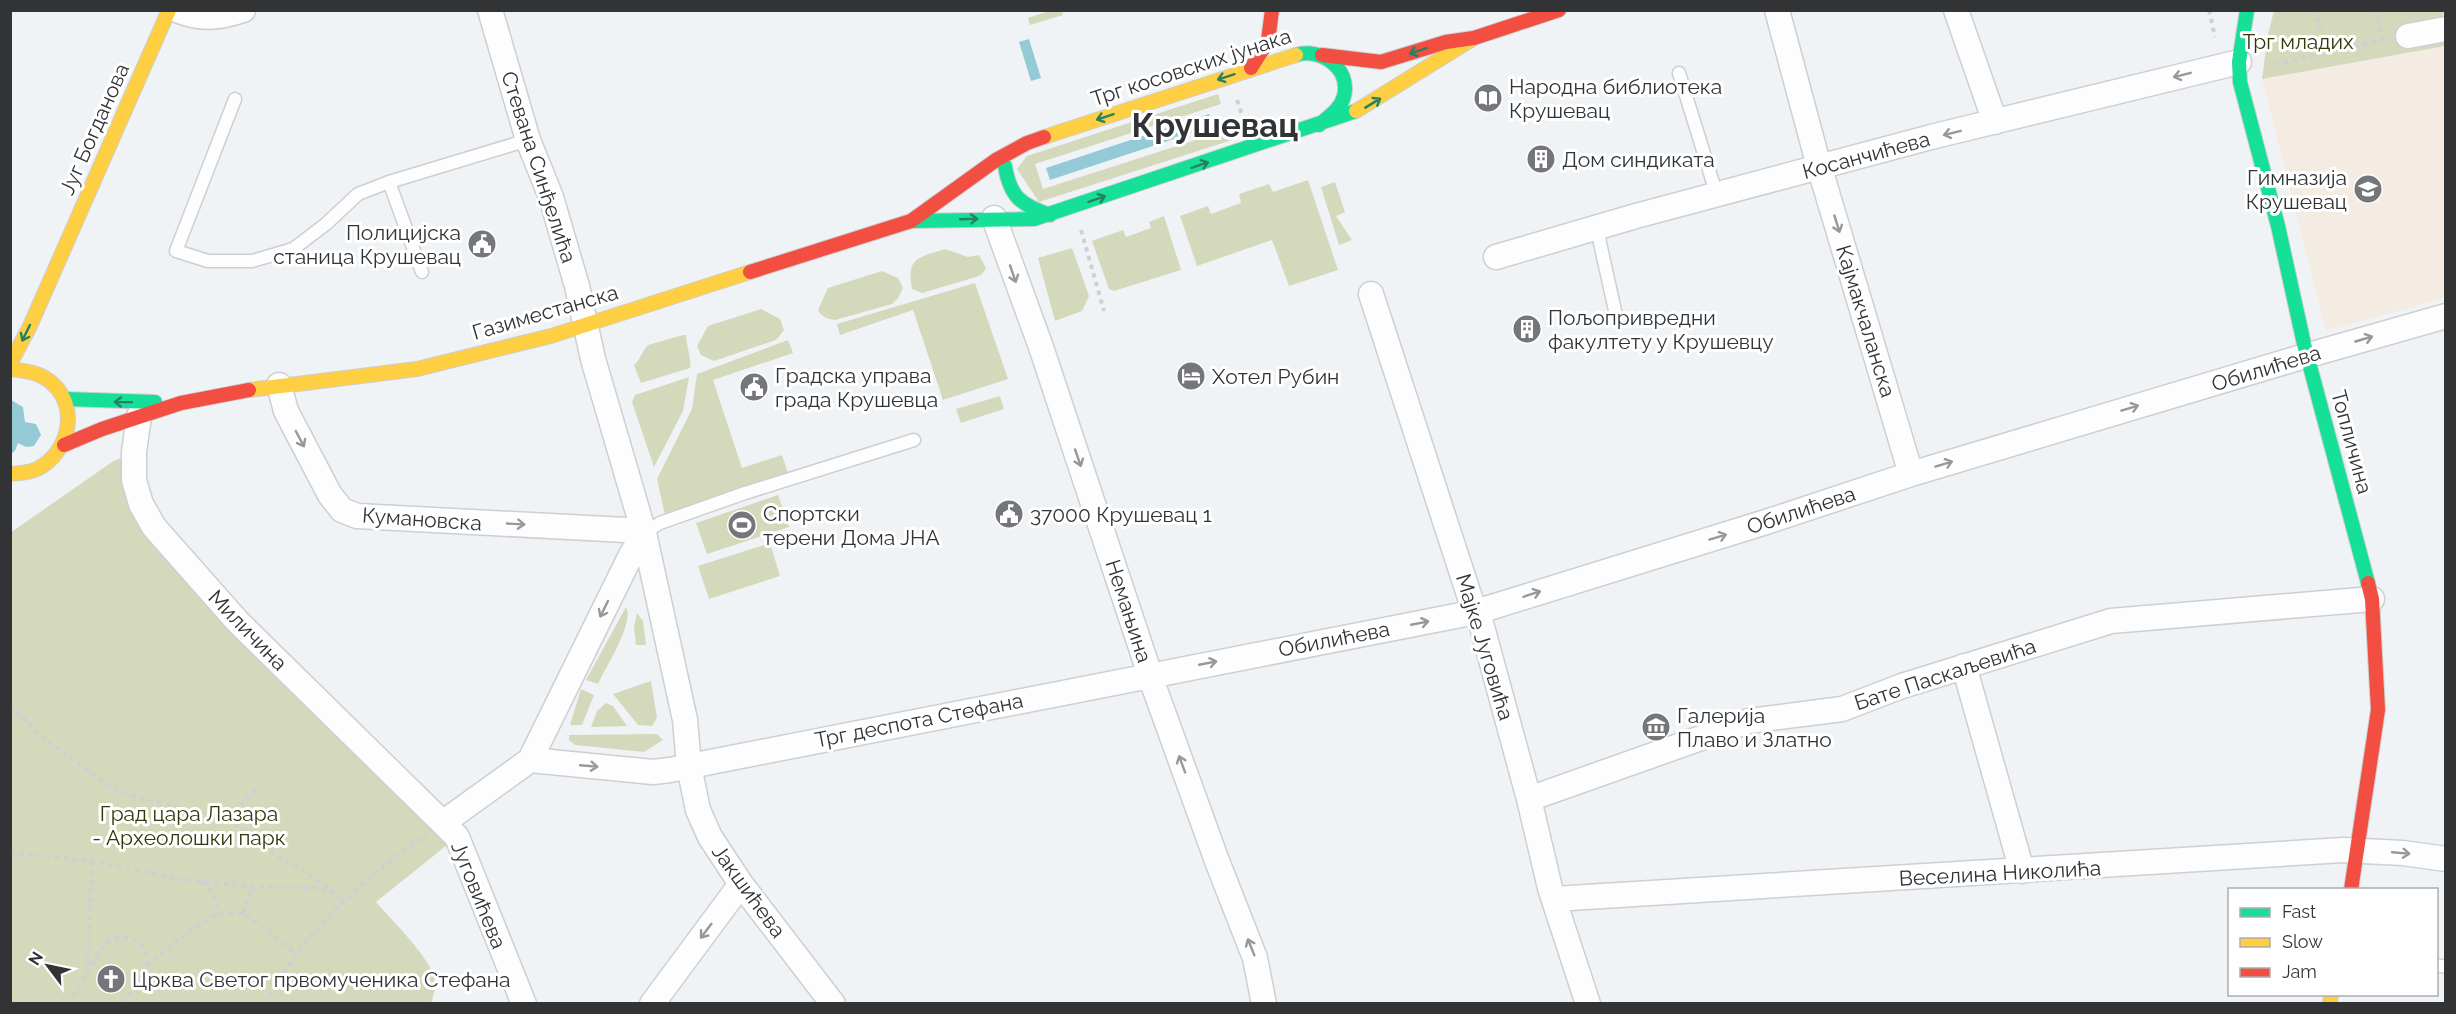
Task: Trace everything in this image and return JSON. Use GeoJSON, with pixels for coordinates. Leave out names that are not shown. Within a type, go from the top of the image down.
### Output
{"type":"FeatureCollection","features":[{"type":"Feature","properties":{"kind":"main road","name":"Југ Богданова"},"geometry":{"type":"LineString","coordinates":[[10,364],[58,264],[169,10]]}},
{"type":"Feature","properties":{"kind":"main road"},"geometry":{"type":"LineString","coordinates":[[1251,68],[1270,40],[1272,10]]}},
{"type":"Feature","properties":{"kind":"main road"},"geometry":{"type":"LineString","coordinates":[[1300,41],[1319,54],[1381,62],[1446,42],[1474,38],[1559,10]]}},
{"type":"Feature","properties":{"kind":"main road","name":"Топличина"},"geometry":{"type":"LineString","coordinates":[[2247,10],[2239,62],[2240,82],[2307,355],[2372,599],[2378,710],[2351,888]]}},
{"type":"Feature","properties":{"kind":"main road"},"geometry":{"type":"LineString","coordinates":[[1319,125],[1364,108],[1474,38]]}},
{"type":"Feature","properties":{"kind":"main road","name":"Трг косовских јунака"},"geometry":{"type":"LineString","coordinates":[[1304,52],[1319,54],[1341,71],[1345,94],[1332,114],[1319,125],[1034,219],[993,210],[911,221],[948,197],[993,160],[1027,143],[1304,52]]}},
{"type":"Feature","properties":{"kind":"main road"},"geometry":{"type":"LineString","coordinates":[[994,186],[1005,166],[1027,143]]}},
{"type":"Feature","properties":{"kind":"main road"},"geometry":{"type":"LineString","coordinates":[[1005,166],[1009,187],[1019,202],[1050,215]]}},
{"type":"Feature","properties":{"kind":"main road","name":"Газиместанска"},"geometry":{"type":"LineString","coordinates":[[64,445],[139,416],[181,403],[279,385],[417,369],[551,336],[911,221]]}},
{"type":"Feature","properties":{"kind":"main road","name":"Југ Богданова"},"geometry":{"type":"LineString","coordinates":[[48,322],[58,264]]}},
{"type":"Feature","properties":{"kind":"main road"},"geometry":{"type":"LineString","coordinates":[[10,487],[16,474],[39,470],[54,459],[64,445],[69,430],[69,414],[64,399],[51,381],[46,360]]}},
{"type":"Feature","properties":{"kind":"main road"},"geometry":{"type":"LineString","coordinates":[[10,369],[31,370],[51,381]]}},
{"type":"Feature","properties":{"kind":"main road","name":"Газиместанска"},"geometry":{"type":"LineString","coordinates":[[64,399],[181,403]]}},
{"type":"Feature","properties":{"kind":"street"},"geometry":{"type":"LineString","coordinates":[[177,10],[205,18],[219,17],[243,10]]}},
{"type":"Feature","properties":{"kind":"street","name":"Стевана Синђелића"},"geometry":{"type":"LineString","coordinates":[[490,10],[528,140],[551,197],[577,286],[585,324]]}},
{"type":"Feature","properties":{"kind":"street","name":"Кајмакчаланска"},"geometry":{"type":"LineString","coordinates":[[1777,10],[1911,474]]}},
{"type":"Feature","properties":{"kind":"street"},"geometry":{"type":"LineString","coordinates":[[1956,10],[1995,122]]}},
{"type":"Feature","properties":{"kind":"street"},"geometry":{"type":"LineString","coordinates":[[2408,36],[2445,29]]}},
{"type":"Feature","properties":{"kind":"street","name":"Косанчићева"},"geometry":{"type":"LineString","coordinates":[[1496,257],[1821,167],[2239,62]]}},
{"type":"Feature","properties":{"kind":"street","name":"Немањина"},"geometry":{"type":"LineString","coordinates":[[993,210],[1150,675],[1217,861],[1256,958],[1264,1004]]}},
{"type":"Feature","properties":{"kind":"street","name":"Мајке Југовића"},"geometry":{"type":"LineString","coordinates":[[1371,294],[1476,612],[1529,799],[1554,898],[1588,1004]]}},
{"type":"Feature","properties":{"kind":"street","name":"Обилићева"},"geometry":{"type":"LineString","coordinates":[[1150,675],[1476,612],[1766,522],[1911,474],[2445,316]]}},
{"type":"Feature","properties":{"kind":"street"},"geometry":{"type":"LineString","coordinates":[[585,324],[593,359],[644,532],[685,720],[689,766]]}},
{"type":"Feature","properties":{"kind":"street","name":"Кумановска"},"geometry":{"type":"LineString","coordinates":[[279,385],[286,411],[330,495],[342,510],[357,516],[644,532]]}},
{"type":"Feature","properties":{"kind":"street","name":"Миличина"},"geometry":{"type":"LineString","coordinates":[[139,416],[134,452],[134,480],[141,504],[154,527],[238,622],[436,816]]}},
{"type":"Feature","properties":{"kind":"street"},"geometry":{"type":"LineString","coordinates":[[436,816],[530,760],[644,532]]}},
{"type":"Feature","properties":{"kind":"street","name":"Бате Паскаљевића"},"geometry":{"type":"LineString","coordinates":[[1529,799],[1749,721],[1842,709],[1964,666],[2111,621],[2372,599]]}},
{"type":"Feature","properties":{"kind":"street"},"geometry":{"type":"LineString","coordinates":[[1964,666],[2022,871]]}},
{"type":"Feature","properties":{"kind":"street","name":"Трг деспота Стефана"},"geometry":{"type":"LineString","coordinates":[[530,760],[653,772],[1150,675]]}},
{"type":"Feature","properties":{"kind":"street","name":"Јакшићева"},"geometry":{"type":"LineString","coordinates":[[689,766],[698,810],[710,837],[741,884],[833,1004]]}},
{"type":"Feature","properties":{"kind":"street","name":"Југовићева"},"geometry":{"type":"LineString","coordinates":[[436,816],[457,837],[524,1004]]}},
{"type":"Feature","properties":{"kind":"street","name":"Веселина Николића"},"geometry":{"type":"LineString","coordinates":[[1554,898],[2357,851],[2403,853],[2445,859]]}},
{"type":"Feature","properties":{"kind":"street"},"geometry":{"type":"LineString","coordinates":[[652,1004],[741,884]]}},
{"type":"Feature","properties":{"kind":"lane"},"geometry":{"type":"LineString","coordinates":[[1679,73],[1715,195]]}},
{"type":"Feature","properties":{"kind":"lane"},"geometry":{"type":"LineString","coordinates":[[235,99],[176,251],[208,261],[252,261],[293,249],[326,224],[358,194],[389,182],[528,140]]}},
{"type":"Feature","properties":{"kind":"lane"},"geometry":{"type":"LineString","coordinates":[[389,182],[422,272]]}},
{"type":"Feature","properties":{"kind":"lane"},"geometry":{"type":"LineString","coordinates":[[1598,227],[1616,315]]}},
{"type":"Feature","properties":{"kind":"lane"},"geometry":{"type":"LineString","coordinates":[[644,532],[660,523],[745,493],[914,440]]}},
{"type":"Feature","properties":{"kind":"path"},"geometry":{"type":"LineString","coordinates":[[2314,10],[2327,52]]}},
{"type":"Feature","properties":{"kind":"path"},"geometry":{"type":"LineString","coordinates":[[2376,10],[2383,40]]}},
{"type":"Feature","properties":{"kind":"path"},"geometry":{"type":"LineString","coordinates":[[2276,64],[2408,36]]}},
{"type":"Feature","properties":{"kind":"path"},"geometry":{"type":"LineString","coordinates":[[1079,225],[1104,310]]}},
{"type":"Feature","properties":{"kind":"path"},"geometry":{"type":"LineString","coordinates":[[10,704],[42,737],[102,781],[128,795],[228,819],[281,859],[303,870],[345,900]]}},
{"type":"Feature","properties":{"kind":"path"},"geometry":{"type":"LineString","coordinates":[[228,819],[257,788]]}},
{"type":"Feature","properties":{"kind":"path"},"geometry":{"type":"LineString","coordinates":[[265,1004],[297,954],[328,916],[407,848],[436,816]]}},
{"type":"Feature","properties":{"kind":"path"},"geometry":{"type":"LineString","coordinates":[[10,852],[92,861],[180,879],[254,887],[316,888],[333,893]]}},
{"type":"Feature","properties":{"kind":"path"},"geometry":{"type":"LineString","coordinates":[[87,975],[92,861]]}},
{"type":"Feature","properties":{"kind":"path"},"geometry":{"type":"LineString","coordinates":[[201,881],[215,895],[218,906],[216,915]]}},
{"type":"Feature","properties":{"kind":"path"},"geometry":{"type":"LineString","coordinates":[[243,913],[254,887]]}},
{"type":"Feature","properties":{"kind":"path"},"geometry":{"type":"LineString","coordinates":[[123,1004],[147,966],[190,930],[216,915],[243,913],[297,954]]}},
{"type":"Feature","properties":{"kind":"path"},"geometry":{"type":"LineString","coordinates":[[69,1004],[107,943],[120,937],[133,938],[140,942],[145,952],[147,966]]}},
{"type":"Feature","properties":{"kind":"shaded area","name":"Гимназија Крушевац"},"geometry":{"type":"Polygon","coordinates":[[[2445,46],[2445,298],[2326,331],[2262,79],[2445,46]]]}},
{"type":"Feature","properties":{"kind":"green space"},"geometry":{"type":"Polygon","coordinates":[[[1052,10],[1062,11],[1063,15],[1030,25],[1028,18],[1052,10]]]}},
{"type":"Feature","properties":{"kind":"green space","name":"Трг младих"},"geometry":{"type":"Polygon","coordinates":[[[2274,11],[2443,11],[2445,46],[2262,79],[2268,34],[2274,11]]]}},
{"type":"Feature","properties":{"kind":"green space"},"geometry":{"type":"Polygon","coordinates":[[[1218,94],[1221,104],[1035,164],[1043,189],[1230,129],[1232,140],[1039,202],[1017,169],[1027,156],[1218,94]]]}},
{"type":"Feature","properties":{"kind":"green space"},"geometry":{"type":"Polygon","coordinates":[[[1308,180],[1338,270],[1289,286],[1272,240],[1197,266],[1180,216],[1208,206],[1211,214],[1241,203],[1239,194],[1269,184],[1273,192],[1308,180]]]}},
{"type":"Feature","properties":{"kind":"green space"},"geometry":{"type":"Polygon","coordinates":[[[1335,182],[1345,212],[1336,216],[1352,240],[1339,245],[1321,187],[1335,182]]]}},
{"type":"Feature","properties":{"kind":"green space"},"geometry":{"type":"Polygon","coordinates":[[[1164,216],[1181,270],[1114,291],[1109,289],[1092,241],[1123,230],[1126,237],[1151,228],[1149,222],[1164,216]]]}},
{"type":"Feature","properties":{"kind":"green space"},"geometry":{"type":"Polygon","coordinates":[[[1072,248],[1089,296],[1082,311],[1055,321],[1038,258],[1072,248]]]}},
{"type":"Feature","properties":{"kind":"green space"},"geometry":{"type":"Polygon","coordinates":[[[945,249],[968,257],[979,255],[986,268],[976,277],[922,293],[912,289],[911,271],[916,260],[945,249]]]}},
{"type":"Feature","properties":{"kind":"green space"},"geometry":{"type":"Polygon","coordinates":[[[882,271],[898,278],[903,288],[892,304],[835,320],[825,317],[818,310],[828,288],[882,271]]]}},
{"type":"Feature","properties":{"kind":"green space"},"geometry":{"type":"Polygon","coordinates":[[[975,283],[1008,379],[943,400],[913,310],[840,335],[837,324],[975,283]]]}},
{"type":"Feature","properties":{"kind":"green space"},"geometry":{"type":"Polygon","coordinates":[[[761,309],[780,319],[784,330],[776,340],[714,361],[701,355],[697,346],[708,326],[761,309]]]}},
{"type":"Feature","properties":{"kind":"green space"},"geometry":{"type":"Polygon","coordinates":[[[686,335],[690,368],[641,383],[634,365],[648,345],[686,335]]]}},
{"type":"Feature","properties":{"kind":"green space"},"geometry":{"type":"Polygon","coordinates":[[[788,340],[793,353],[713,380],[742,468],[782,455],[790,479],[666,520],[657,479],[692,409],[697,374],[788,340]]]}},
{"type":"Feature","properties":{"kind":"green space"},"geometry":{"type":"Polygon","coordinates":[[[689,377],[683,411],[654,467],[632,402],[635,395],[689,377]]]}},
{"type":"Feature","properties":{"kind":"green space"},"geometry":{"type":"Polygon","coordinates":[[[1000,396],[1004,409],[961,423],[956,409],[1000,396]]]}},
{"type":"Feature","properties":{"kind":"green space","name":"Град цара Лазара - Археолошки парк"},"geometry":{"type":"Polygon","coordinates":[[[134,452],[141,504],[457,837],[376,902],[425,958],[435,983],[431,1003],[11,1003],[10,533],[112,462],[134,452]]]}},
{"type":"Feature","properties":{"kind":"green space","name":"Спортски терени Дома ЈНА"},"geometry":{"type":"Polygon","coordinates":[[[778,495],[789,527],[707,554],[696,523],[778,495]]]}},
{"type":"Feature","properties":{"kind":"green space","name":"Спортски терени Дома ЈНА"},"geometry":{"type":"Polygon","coordinates":[[[770,543],[780,576],[709,599],[698,566],[770,543]]]}},
{"type":"Feature","properties":{"kind":"green space"},"geometry":{"type":"Polygon","coordinates":[[[626,607],[627,623],[598,684],[586,680],[626,607]]]}},
{"type":"Feature","properties":{"kind":"green space"},"geometry":{"type":"Polygon","coordinates":[[[637,613],[643,621],[646,645],[636,645],[634,627],[637,613]]]}},
{"type":"Feature","properties":{"kind":"green space"},"geometry":{"type":"Polygon","coordinates":[[[651,681],[657,718],[652,726],[638,725],[613,694],[651,681]]]}},
{"type":"Feature","properties":{"kind":"green space"},"geometry":{"type":"Polygon","coordinates":[[[581,689],[594,695],[582,725],[570,725],[581,689]]]}},
{"type":"Feature","properties":{"kind":"green space"},"geometry":{"type":"Polygon","coordinates":[[[606,703],[613,706],[627,726],[591,727],[597,711],[606,703]]]}},
{"type":"Feature","properties":{"kind":"green space"},"geometry":{"type":"Polygon","coordinates":[[[657,734],[663,740],[644,752],[575,745],[569,740],[569,735],[657,734]]]}},
{"type":"Feature","properties":{"kind":"water"},"geometry":{"type":"Polygon","coordinates":[[[1029,39],[1041,78],[1031,81],[1019,42],[1029,39]]]}},
{"type":"Feature","properties":{"kind":"water"},"geometry":{"type":"Polygon","coordinates":[[[1209,114],[1213,126],[1050,180],[1046,168],[1209,114]]]}},
{"type":"Feature","properties":{"kind":"water"},"geometry":{"type":"Polygon","coordinates":[[[11,400],[23,407],[25,422],[36,424],[41,435],[34,446],[26,447],[18,443],[11,454],[11,400]]]}},
{"type":"Feature","properties":{"kind":"traffic: fast"},"geometry":{"type":"LineString","coordinates":[[2247,10],[2239,62],[2240,82],[2278,226],[2304,344],[2368,583]]}},
{"type":"Feature","properties":{"kind":"traffic: fast"},"geometry":{"type":"LineString","coordinates":[[1296,55],[1305,53],[1324,57],[1332,62],[1343,77],[1345,86],[1342,101],[1334,112],[1319,125]]}},
{"type":"Feature","properties":{"kind":"traffic: fast"},"geometry":{"type":"LineString","coordinates":[[912,221],[1034,219],[1356,111]]}},
{"type":"Feature","properties":{"kind":"traffic: fast"},"geometry":{"type":"LineString","coordinates":[[1005,166],[1010,185],[1018,198],[1031,207],[1050,215]]}},
{"type":"Feature","properties":{"kind":"traffic: fast"},"geometry":{"type":"LineString","coordinates":[[64,399],[155,402]]}},
{"type":"Feature","properties":{"kind":"traffic: slow"},"geometry":{"type":"LineString","coordinates":[[10,364],[30,326],[169,10]]}},
{"type":"Feature","properties":{"kind":"traffic: slow"},"geometry":{"type":"LineString","coordinates":[[1356,111],[1474,38]]}},
{"type":"Feature","properties":{"kind":"traffic: slow"},"geometry":{"type":"LineString","coordinates":[[1044,137],[1296,55]]}},
{"type":"Feature","properties":{"kind":"traffic: slow"},"geometry":{"type":"LineString","coordinates":[[249,390],[417,369],[551,336],[750,272]]}},
{"type":"Feature","properties":{"kind":"traffic: slow"},"geometry":{"type":"LineString","coordinates":[[10,369],[27,371],[53,384],[61,394],[68,418],[63,442],[48,462],[34,470],[10,474]]}},
{"type":"Feature","properties":{"kind":"traffic: slow"},"geometry":{"type":"LineString","coordinates":[[2330,1004],[2331,996]]}},
{"type":"Feature","properties":{"kind":"traffic: jam"},"geometry":{"type":"LineString","coordinates":[[1251,68],[1268,41],[1272,10]]}},
{"type":"Feature","properties":{"kind":"traffic: jam"},"geometry":{"type":"LineString","coordinates":[[1322,55],[1381,62],[1446,42],[1474,38],[1559,10]]}},
{"type":"Feature","properties":{"kind":"traffic: jam"},"geometry":{"type":"LineString","coordinates":[[750,272],[911,221],[996,160],[1027,143],[1044,137]]}},
{"type":"Feature","properties":{"kind":"traffic: jam"},"geometry":{"type":"LineString","coordinates":[[64,445],[102,429],[181,403],[249,390]]}},
{"type":"Feature","properties":{"kind":"traffic: jam"},"geometry":{"type":"LineString","coordinates":[[2351,888],[2378,710],[2372,599],[2368,583]]}},
{"type":"Feature","properties":{"kind":"place","name":"Народна библиотека Крушевац"},"geometry":{"type":"Point","coordinates":[1488,98]}},
{"type":"Feature","properties":{"kind":"place","name":"Дом синдиката"},"geometry":{"type":"Point","coordinates":[1541,159]}},
{"type":"Feature","properties":{"kind":"place","name":"Гимназија Крушевац"},"geometry":{"type":"Point","coordinates":[2368,189]}},
{"type":"Feature","properties":{"kind":"place","name":"Полицијска станица Крушевац"},"geometry":{"type":"Point","coordinates":[482,244]}},
{"type":"Feature","properties":{"kind":"place","name":"Пољопривредни факултету у Крушевцу"},"geometry":{"type":"Point","coordinates":[1527,329]}},
{"type":"Feature","properties":{"kind":"place","name":"Хотел Рубин"},"geometry":{"type":"Point","coordinates":[1191,376]}},
{"type":"Feature","properties":{"kind":"place","name":"Градска управа града Крушевца"},"geometry":{"type":"Point","coordinates":[754,387]}},
{"type":"Feature","properties":{"kind":"place","name":"37000 Крушевац 1"},"geometry":{"type":"Point","coordinates":[1009,514]}},
{"type":"Feature","properties":{"kind":"place","name":"Спортски терени Дома ЈНА"},"geometry":{"type":"Point","coordinates":[742,525]}},
{"type":"Feature","properties":{"kind":"place","name":"Галерија Плаво и Златно"},"geometry":{"type":"Point","coordinates":[1656,727]}},
{"type":"Feature","properties":{"kind":"place","name":"Црква Светог првомученика Стефана"},"geometry":{"type":"Point","coordinates":[111,979]}},
{"type":"Feature","properties":{"kind":"district","name":"Крушевац"},"geometry":{"type":"Point","coordinates":[1215,125]}}]}
